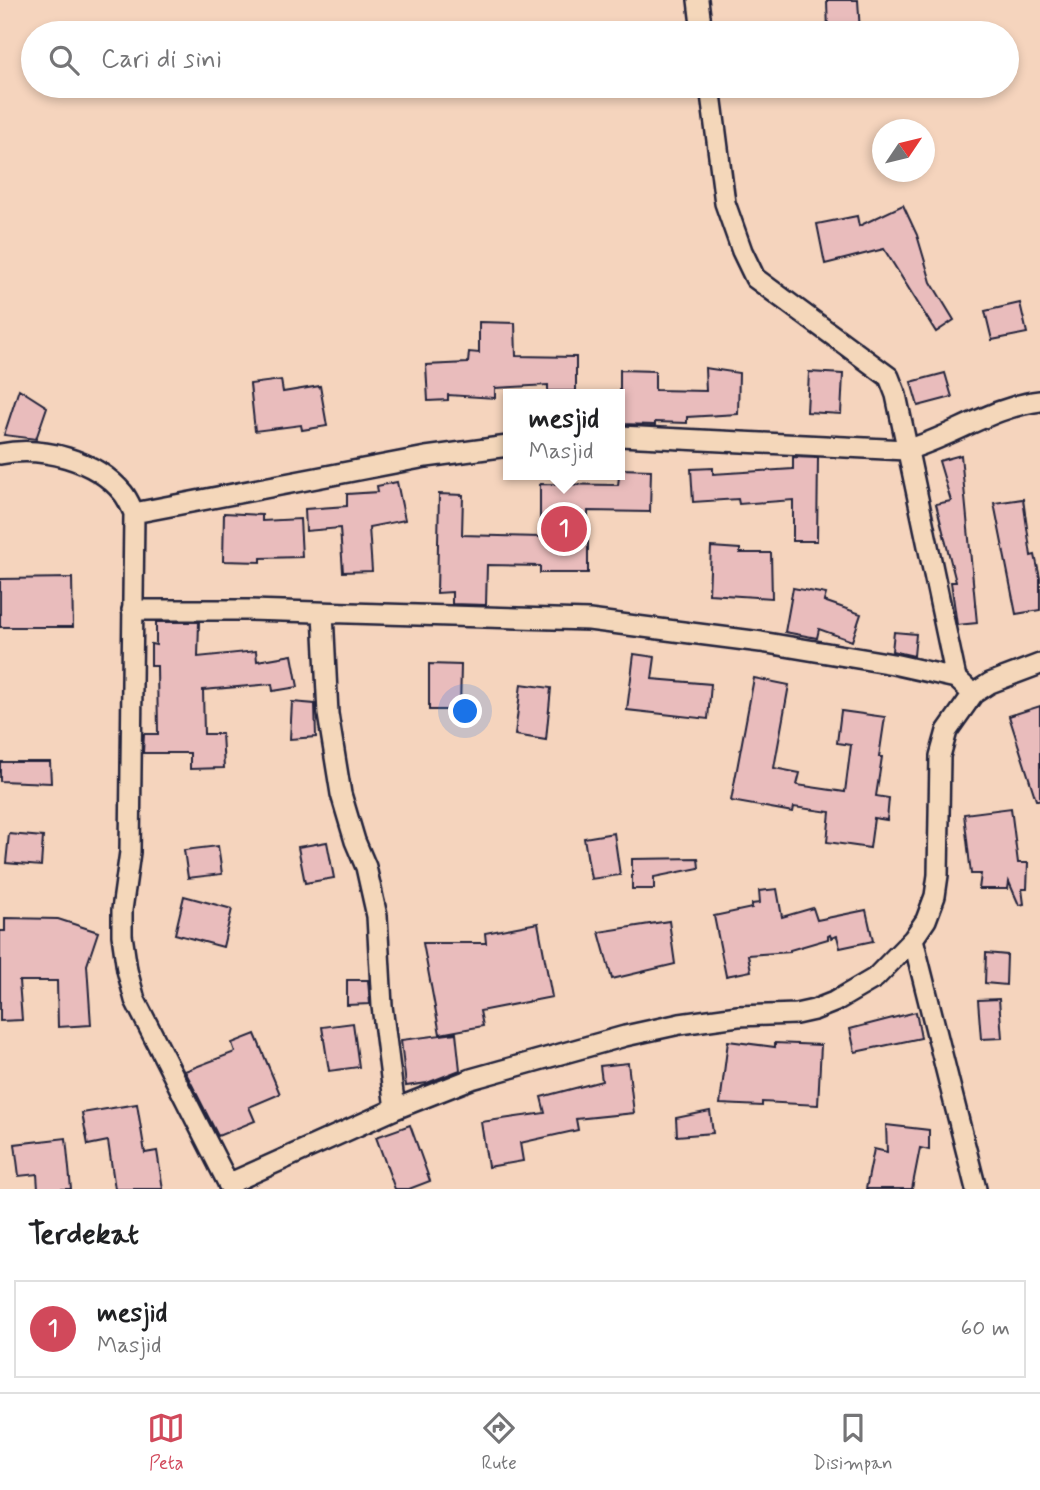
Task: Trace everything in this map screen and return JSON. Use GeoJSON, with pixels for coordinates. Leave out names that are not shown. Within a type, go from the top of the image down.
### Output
{"type":"FeatureCollection","features":[{"type":"Feature","properties":{"kind":"street"},"geometry":{"type":"LineString","coordinates":[[698,0],[701,21]]}},
{"type":"Feature","properties":{"kind":"street"},"geometry":{"type":"LineString","coordinates":[[711,98],[726,203],[742,251],[755,278],[889,377],[896,395],[956,678]]}},
{"type":"Feature","properties":{"kind":"street"},"geometry":{"type":"LineString","coordinates":[[625,436],[906,450],[932,443],[966,425],[1006,409],[1040,401]]}},
{"type":"Feature","properties":{"kind":"street"},"geometry":{"type":"LineString","coordinates":[[134,513],[426,457],[503,447]]}},
{"type":"Feature","properties":{"kind":"street"},"geometry":{"type":"LineString","coordinates":[[0,454],[28,451],[50,454],[93,469],[123,493],[134,513],[130,852],[121,910],[122,935],[135,1000],[230,1187],[395,1109],[471,1079],[625,1036],[680,1024],[738,1016],[796,1014],[814,1010],[834,1002],[875,978],[913,939],[926,920],[935,896],[938,875],[940,756],[947,731],[972,694],[990,683],[1040,664]]}},
{"type":"Feature","properties":{"kind":"street"},"geometry":{"type":"LineString","coordinates":[[132,610],[249,610],[589,620],[825,652],[893,664],[956,678],[972,694]]}},
{"type":"Feature","properties":{"kind":"street"},"geometry":{"type":"LineString","coordinates":[[323,613],[328,713],[341,794],[366,867],[377,916],[382,1006],[395,1109]]}},
{"type":"Feature","properties":{"kind":"street"},"geometry":{"type":"LineString","coordinates":[[913,939],[976,1189]]}},
{"type":"Feature","properties":{"kind":"building"},"geometry":{"type":"Polygon","coordinates":[[[827,0],[858,0],[859,21],[828,21],[827,0]]]}},
{"type":"Feature","properties":{"kind":"building"},"geometry":{"type":"Polygon","coordinates":[[[903,205],[917,235],[931,282],[954,320],[936,332],[884,249],[825,264],[817,224],[857,216],[859,226],[903,205]]]}},
{"type":"Feature","properties":{"kind":"building"},"geometry":{"type":"Polygon","coordinates":[[[1020,303],[1027,333],[992,340],[985,311],[1020,303]]]}},
{"type":"Feature","properties":{"kind":"building"},"geometry":{"type":"Polygon","coordinates":[[[479,322],[515,323],[516,356],[576,357],[576,389],[548,389],[548,385],[495,388],[495,398],[448,395],[448,400],[428,401],[426,365],[468,363],[469,352],[479,353],[479,322]]]}},
{"type":"Feature","properties":{"kind":"building"},"geometry":{"type":"Polygon","coordinates":[[[705,368],[739,373],[738,414],[687,417],[687,423],[625,424],[625,389],[620,389],[620,370],[655,371],[655,390],[706,391],[705,368]]]}},
{"type":"Feature","properties":{"kind":"building"},"geometry":{"type":"Polygon","coordinates":[[[809,372],[843,374],[841,414],[807,412],[809,372]]]}},
{"type":"Feature","properties":{"kind":"building"},"geometry":{"type":"Polygon","coordinates":[[[945,373],[952,397],[918,406],[911,382],[945,373]]]}},
{"type":"Feature","properties":{"kind":"building"},"geometry":{"type":"Polygon","coordinates":[[[281,380],[283,392],[320,386],[327,426],[302,430],[301,425],[255,431],[250,384],[281,380]]]}},
{"type":"Feature","properties":{"kind":"building"},"geometry":{"type":"Polygon","coordinates":[[[19,389],[47,407],[36,439],[4,435],[19,389]]]}},
{"type":"Feature","properties":{"kind":"building"},"geometry":{"type":"Polygon","coordinates":[[[961,455],[977,623],[957,625],[951,582],[956,582],[936,504],[951,501],[939,461],[961,455]]]}},
{"type":"Feature","properties":{"kind":"building"},"geometry":{"type":"Polygon","coordinates":[[[793,457],[818,458],[817,541],[793,541],[793,500],[739,504],[738,499],[693,502],[691,469],[713,468],[713,474],[793,469],[793,457]]]}},
{"type":"Feature","properties":{"kind":"building"},"geometry":{"type":"Polygon","coordinates":[[[625,469],[651,470],[650,512],[588,511],[588,573],[540,573],[540,566],[487,565],[486,605],[452,604],[452,592],[437,593],[439,494],[463,495],[462,535],[540,537],[540,484],[618,485],[619,480],[625,480],[625,469]]]}},
{"type":"Feature","properties":{"kind":"building"},"geometry":{"type":"Polygon","coordinates":[[[397,482],[405,520],[369,527],[372,571],[343,572],[340,528],[306,531],[305,509],[347,506],[347,494],[378,492],[377,486],[397,482]]]}},
{"type":"Feature","properties":{"kind":"building"},"geometry":{"type":"Polygon","coordinates":[[[1023,499],[1031,556],[1035,555],[1040,578],[1040,610],[1016,614],[994,503],[1023,499]]]}},
{"type":"Feature","properties":{"kind":"building"},"geometry":{"type":"Polygon","coordinates":[[[224,513],[262,515],[262,521],[300,519],[302,557],[261,558],[261,562],[223,561],[224,513]]]}},
{"type":"Feature","properties":{"kind":"building"},"geometry":{"type":"Polygon","coordinates":[[[711,547],[740,549],[740,553],[771,553],[772,598],[709,594],[711,547]]]}},
{"type":"Feature","properties":{"kind":"building"},"geometry":{"type":"Polygon","coordinates":[[[72,578],[73,627],[0,627],[0,579],[72,578]]]}},
{"type":"Feature","properties":{"kind":"building"},"geometry":{"type":"Polygon","coordinates":[[[793,588],[826,594],[824,601],[861,614],[852,641],[819,629],[817,638],[785,632],[793,588]]]}},
{"type":"Feature","properties":{"kind":"building"},"geometry":{"type":"Polygon","coordinates":[[[156,622],[199,622],[198,657],[256,651],[257,661],[292,655],[298,687],[273,691],[272,684],[203,690],[204,734],[222,734],[224,768],[190,769],[190,753],[143,753],[144,734],[158,734],[157,666],[151,666],[151,644],[156,645],[156,622]]]}},
{"type":"Feature","properties":{"kind":"building"},"geometry":{"type":"Polygon","coordinates":[[[894,632],[916,634],[914,656],[892,651],[894,632]]]}},
{"type":"Feature","properties":{"kind":"building"},"geometry":{"type":"Polygon","coordinates":[[[634,654],[655,657],[652,679],[711,684],[708,719],[627,710],[634,654]]]}},
{"type":"Feature","properties":{"kind":"building"},"geometry":{"type":"Polygon","coordinates":[[[429,664],[461,665],[460,710],[429,710],[429,664]]]}},
{"type":"Feature","properties":{"kind":"building"},"geometry":{"type":"Polygon","coordinates":[[[754,678],[789,685],[774,768],[800,773],[797,785],[845,792],[851,745],[837,743],[841,711],[885,717],[876,796],[889,798],[887,820],[874,818],[870,848],[827,842],[830,812],[794,807],[793,812],[731,801],[754,678]]]}},
{"type":"Feature","properties":{"kind":"building"},"geometry":{"type":"Polygon","coordinates":[[[521,684],[551,688],[546,740],[515,735],[521,684]]]}},
{"type":"Feature","properties":{"kind":"building"},"geometry":{"type":"Polygon","coordinates":[[[292,702],[315,704],[316,737],[290,739],[292,702]]]}},
{"type":"Feature","properties":{"kind":"building"},"geometry":{"type":"Polygon","coordinates":[[[1040,706],[1040,800],[1036,800],[1009,716],[1040,706]]]}},
{"type":"Feature","properties":{"kind":"building"},"geometry":{"type":"Polygon","coordinates":[[[0,762],[50,762],[51,783],[0,781],[0,762]]]}},
{"type":"Feature","properties":{"kind":"building"},"geometry":{"type":"Polygon","coordinates":[[[1011,808],[1018,863],[1028,863],[1027,889],[1022,889],[1024,904],[1019,905],[1009,882],[1008,889],[979,889],[981,874],[971,874],[964,814],[1011,808]]]}},
{"type":"Feature","properties":{"kind":"building"},"geometry":{"type":"Polygon","coordinates":[[[614,833],[620,875],[591,879],[584,838],[614,833]]]}},
{"type":"Feature","properties":{"kind":"building"},"geometry":{"type":"Polygon","coordinates":[[[9,834],[43,837],[41,866],[6,863],[9,834]]]}},
{"type":"Feature","properties":{"kind":"building"},"geometry":{"type":"Polygon","coordinates":[[[327,842],[334,878],[305,883],[298,847],[327,842]]]}},
{"type":"Feature","properties":{"kind":"building"},"geometry":{"type":"Polygon","coordinates":[[[218,846],[222,874],[188,878],[184,850],[218,846]]]}},
{"type":"Feature","properties":{"kind":"building"},"geometry":{"type":"Polygon","coordinates":[[[698,858],[699,868],[654,877],[654,889],[632,889],[632,859],[698,858]]]}},
{"type":"Feature","properties":{"kind":"building"},"geometry":{"type":"Polygon","coordinates":[[[777,889],[782,917],[813,908],[817,920],[866,910],[873,941],[840,948],[837,936],[831,938],[830,935],[828,939],[790,952],[748,955],[751,971],[726,976],[714,916],[752,908],[752,904],[760,903],[759,891],[777,889]]]}},
{"type":"Feature","properties":{"kind":"building"},"geometry":{"type":"Polygon","coordinates":[[[184,896],[232,909],[223,947],[175,934],[184,896]]]}},
{"type":"Feature","properties":{"kind":"building"},"geometry":{"type":"Polygon","coordinates":[[[5,918],[58,919],[98,932],[87,965],[91,1025],[58,1027],[57,981],[19,981],[22,1020],[0,1021],[0,931],[5,931],[5,918]]]}},
{"type":"Feature","properties":{"kind":"building"},"geometry":{"type":"Polygon","coordinates":[[[669,921],[675,964],[612,979],[599,932],[669,921]]]}},
{"type":"Feature","properties":{"kind":"building"},"geometry":{"type":"Polygon","coordinates":[[[538,923],[552,997],[480,1011],[483,1026],[440,1034],[423,943],[486,943],[485,933],[538,923]]]}},
{"type":"Feature","properties":{"kind":"building"},"geometry":{"type":"Polygon","coordinates":[[[986,953],[1007,955],[1006,985],[985,983],[986,953]]]}},
{"type":"Feature","properties":{"kind":"building"},"geometry":{"type":"Polygon","coordinates":[[[347,980],[368,980],[370,1004],[347,1005],[347,980]]]}},
{"type":"Feature","properties":{"kind":"building"},"geometry":{"type":"Polygon","coordinates":[[[999,999],[1002,1038],[981,1039],[978,1000],[999,999]]]}},
{"type":"Feature","properties":{"kind":"building"},"geometry":{"type":"Polygon","coordinates":[[[916,1012],[921,1038],[855,1052],[850,1029],[916,1012]]]}},
{"type":"Feature","properties":{"kind":"building"},"geometry":{"type":"Polygon","coordinates":[[[353,1023],[359,1067],[329,1071],[322,1027],[353,1023]]]}},
{"type":"Feature","properties":{"kind":"building"},"geometry":{"type":"Polygon","coordinates":[[[456,1033],[460,1070],[427,1083],[406,1086],[401,1040],[456,1033]]]}},
{"type":"Feature","properties":{"kind":"building"},"geometry":{"type":"Polygon","coordinates":[[[255,1034],[280,1094],[249,1107],[255,1121],[218,1136],[185,1071],[235,1052],[232,1043],[255,1034]]]}},
{"type":"Feature","properties":{"kind":"building"},"geometry":{"type":"Polygon","coordinates":[[[728,1041],[775,1047],[775,1043],[821,1045],[818,1105],[762,1102],[762,1106],[720,1104],[728,1041]]]}},
{"type":"Feature","properties":{"kind":"building"},"geometry":{"type":"Polygon","coordinates":[[[628,1063],[634,1113],[576,1119],[578,1130],[520,1143],[523,1161],[488,1167],[481,1122],[545,1113],[541,1097],[602,1081],[600,1066],[628,1063]]]}},
{"type":"Feature","properties":{"kind":"building"},"geometry":{"type":"Polygon","coordinates":[[[137,1104],[145,1153],[157,1151],[163,1189],[115,1189],[108,1141],[88,1145],[82,1113],[137,1104]]]}},
{"type":"Feature","properties":{"kind":"building"},"geometry":{"type":"Polygon","coordinates":[[[710,1111],[713,1133],[677,1136],[676,1118],[710,1111]]]}},
{"type":"Feature","properties":{"kind":"building"},"geometry":{"type":"Polygon","coordinates":[[[410,1125],[430,1181],[409,1189],[395,1189],[376,1137],[410,1125]]]}},
{"type":"Feature","properties":{"kind":"building"},"geometry":{"type":"Polygon","coordinates":[[[886,1125],[929,1130],[929,1150],[920,1148],[912,1189],[866,1189],[874,1149],[887,1152],[886,1125]]]}},
{"type":"Feature","properties":{"kind":"building"},"geometry":{"type":"Polygon","coordinates":[[[66,1138],[71,1189],[38,1189],[37,1174],[19,1176],[15,1144],[66,1138]]]}},
{"type":"Feature","properties":{"kind":"place","name":"mesjid"},"geometry":{"type":"Point","coordinates":[564,529]}}]}
